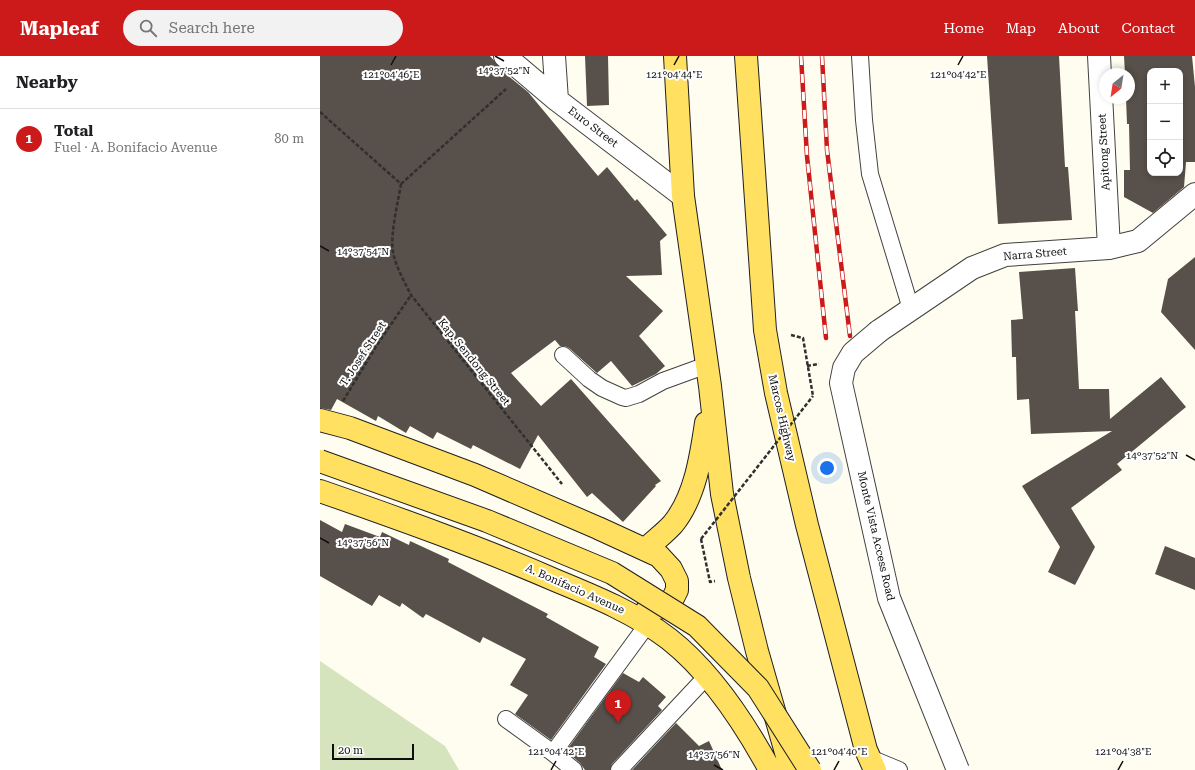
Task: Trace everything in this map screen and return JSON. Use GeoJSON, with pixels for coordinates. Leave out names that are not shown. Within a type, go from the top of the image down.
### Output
{"type":"FeatureCollection","features":[{"type":"Feature","properties":{"kind":"main road"},"geometry":{"type":"LineString","coordinates":[[675,56],[683,196],[708,375],[722,494],[739,578],[757,652],[791,770]]}},
{"type":"Feature","properties":{"kind":"main road","name":"Marcos Highway"},"geometry":{"type":"LineString","coordinates":[[746,56],[764,330],[776,393],[805,517],[866,750],[872,764]]}},
{"type":"Feature","properties":{"kind":"main road"},"geometry":{"type":"LineString","coordinates":[[646,549],[673,524],[687,501],[701,458],[708,375]]}},
{"type":"Feature","properties":{"kind":"main road"},"geometry":{"type":"LineString","coordinates":[[324,421],[350,428],[475,475],[659,556],[671,569],[676,581],[677,590],[672,600],[664,607],[651,610],[620,608]]}},
{"type":"Feature","properties":{"kind":"main road"},"geometry":{"type":"LineString","coordinates":[[320,461],[487,522],[612,573],[697,626],[758,688],[810,770]]}},
{"type":"Feature","properties":{"kind":"main road","name":"A. Bonifacio Avenue"},"geometry":{"type":"LineString","coordinates":[[320,491],[504,558],[620,608],[669,639],[707,676],[718,689],[770,770]]}},
{"type":"Feature","properties":{"kind":"street","name":"Euro Street"},"geometry":{"type":"LineString","coordinates":[[505,56],[557,100],[683,196]]}},
{"type":"Feature","properties":{"kind":"street"},"geometry":{"type":"LineString","coordinates":[[554,56],[557,100]]}},
{"type":"Feature","properties":{"kind":"street","name":"Apitong Street"},"geometry":{"type":"LineString","coordinates":[[1099,56],[1109,248]]}},
{"type":"Feature","properties":{"kind":"street","name":"Narra Street"},"geometry":{"type":"LineString","coordinates":[[879,331],[972,268],[1005,255],[1109,248],[1138,241],[1195,194]]}},
{"type":"Feature","properties":{"kind":"street","name":"Monte Vista Access Road"},"geometry":{"type":"LineString","coordinates":[[879,331],[853,353],[844,368],[841,383],[889,598],[958,770]]}},
{"type":"Feature","properties":{"kind":"lane"},"geometry":{"type":"LineString","coordinates":[[860,56],[864,120],[870,174],[911,309]]}},
{"type":"Feature","properties":{"kind":"lane"},"geometry":{"type":"LineString","coordinates":[[563,355],[589,379],[602,388],[622,398],[639,394],[663,381],[708,375]]}},
{"type":"Feature","properties":{"kind":"lane"},"geometry":{"type":"LineString","coordinates":[[553,753],[647,625]]}},
{"type":"Feature","properties":{"kind":"lane"},"geometry":{"type":"LineString","coordinates":[[619,770],[707,676]]}},
{"type":"Feature","properties":{"kind":"lane"},"geometry":{"type":"LineString","coordinates":[[506,719],[574,770]]}},
{"type":"Feature","properties":{"kind":"lane"},"geometry":{"type":"LineString","coordinates":[[872,764],[899,770]]}},
{"type":"Feature","properties":{"kind":"path"},"geometry":{"type":"LineString","coordinates":[[320,112],[401,184],[524,73]]}},
{"type":"Feature","properties":{"kind":"path","name":"Kap. Sendong Street"},"geometry":{"type":"LineString","coordinates":[[401,184],[394,224],[393,251],[400,272],[411,295],[564,485]]}},
{"type":"Feature","properties":{"kind":"path","name":"T. Josef Street"},"geometry":{"type":"LineString","coordinates":[[324,421],[411,295]]}},
{"type":"Feature","properties":{"kind":"path"},"geometry":{"type":"LineString","coordinates":[[701,539],[813,396],[803,338]]}},
{"type":"Feature","properties":{"kind":"green space"},"geometry":{"type":"Polygon","coordinates":[[[320,661],[445,746],[459,770],[320,770],[320,661]]]}},
{"type":"Feature","properties":{"kind":"building"},"geometry":{"type":"Polygon","coordinates":[[[320,56],[490,56],[506,74],[528,92],[598,176],[607,167],[635,201],[637,199],[667,235],[660,241],[662,275],[626,276],[663,311],[639,336],[665,366],[656,374],[632,386],[611,361],[597,373],[569,348],[560,346],[555,340],[511,373],[541,406],[571,379],[661,481],[655,485],[656,486],[623,522],[592,493],[587,497],[538,435],[520,469],[473,445],[471,449],[437,432],[433,439],[410,426],[406,433],[378,416],[376,421],[337,399],[331,410],[320,408],[320,56]]]}},
{"type":"Feature","properties":{"kind":"building"},"geometry":{"type":"Polygon","coordinates":[[[585,56],[608,56],[609,105],[587,106],[585,56]]]}},
{"type":"Feature","properties":{"kind":"building"},"geometry":{"type":"Polygon","coordinates":[[[987,56],[1059,56],[1065,167],[1068,167],[1072,220],[998,224],[987,56]]]}},
{"type":"Feature","properties":{"kind":"building"},"geometry":{"type":"Polygon","coordinates":[[[1124,56],[1192,56],[1195,87],[1195,162],[1186,162],[1184,187],[1153,213],[1124,197],[1124,170],[1130,170],[1129,124],[1127,124],[1126,104],[1135,104],[1135,68],[1125,68],[1124,56]]]}},
{"type":"Feature","properties":{"kind":"building"},"geometry":{"type":"Polygon","coordinates":[[[1195,257],[1195,350],[1161,312],[1168,279],[1195,257]]]}},
{"type":"Feature","properties":{"kind":"building"},"geometry":{"type":"Polygon","coordinates":[[[1075,268],[1078,311],[1075,311],[1079,389],[1109,389],[1110,419],[1161,377],[1186,407],[1117,464],[1122,470],[1071,508],[1095,547],[1075,585],[1048,572],[1060,547],[1022,486],[1112,431],[1031,434],[1029,399],[1017,400],[1016,357],[1012,357],[1011,320],[1023,319],[1019,272],[1075,268]]]}},
{"type":"Feature","properties":{"kind":"building"},"geometry":{"type":"Polygon","coordinates":[[[320,520],[342,532],[345,524],[380,537],[382,532],[409,545],[410,541],[449,559],[448,562],[548,614],[546,617],[599,647],[594,657],[606,664],[551,740],[515,714],[528,695],[510,685],[526,659],[483,637],[480,643],[426,614],[423,618],[402,603],[400,607],[379,595],[372,606],[320,576],[320,520]]]}},
{"type":"Feature","properties":{"kind":"building"},"geometry":{"type":"Polygon","coordinates":[[[1165,546],[1195,558],[1195,590],[1155,574],[1165,546]]]}},
{"type":"Feature","properties":{"kind":"building"},"geometry":{"type":"Polygon","coordinates":[[[623,673],[639,682],[643,677],[666,697],[658,706],[662,710],[612,764],[610,770],[585,770],[580,763],[566,751],[623,673]]]}},
{"type":"Feature","properties":{"kind":"building"},"geometry":{"type":"Polygon","coordinates":[[[676,723],[699,746],[709,741],[722,770],[632,770],[676,723]]]}},
{"type":"Feature","properties":{"kind":"railway"},"geometry":{"type":"LineString","coordinates":[[801,56],[807,156],[826,338]]}},
{"type":"Feature","properties":{"kind":"railway"},"geometry":{"type":"LineString","coordinates":[[822,56],[827,150],[850,336]]}},
{"type":"Feature","properties":{"kind":"place","name":"Total"},"geometry":{"type":"Point","coordinates":[618,723]}}]}
